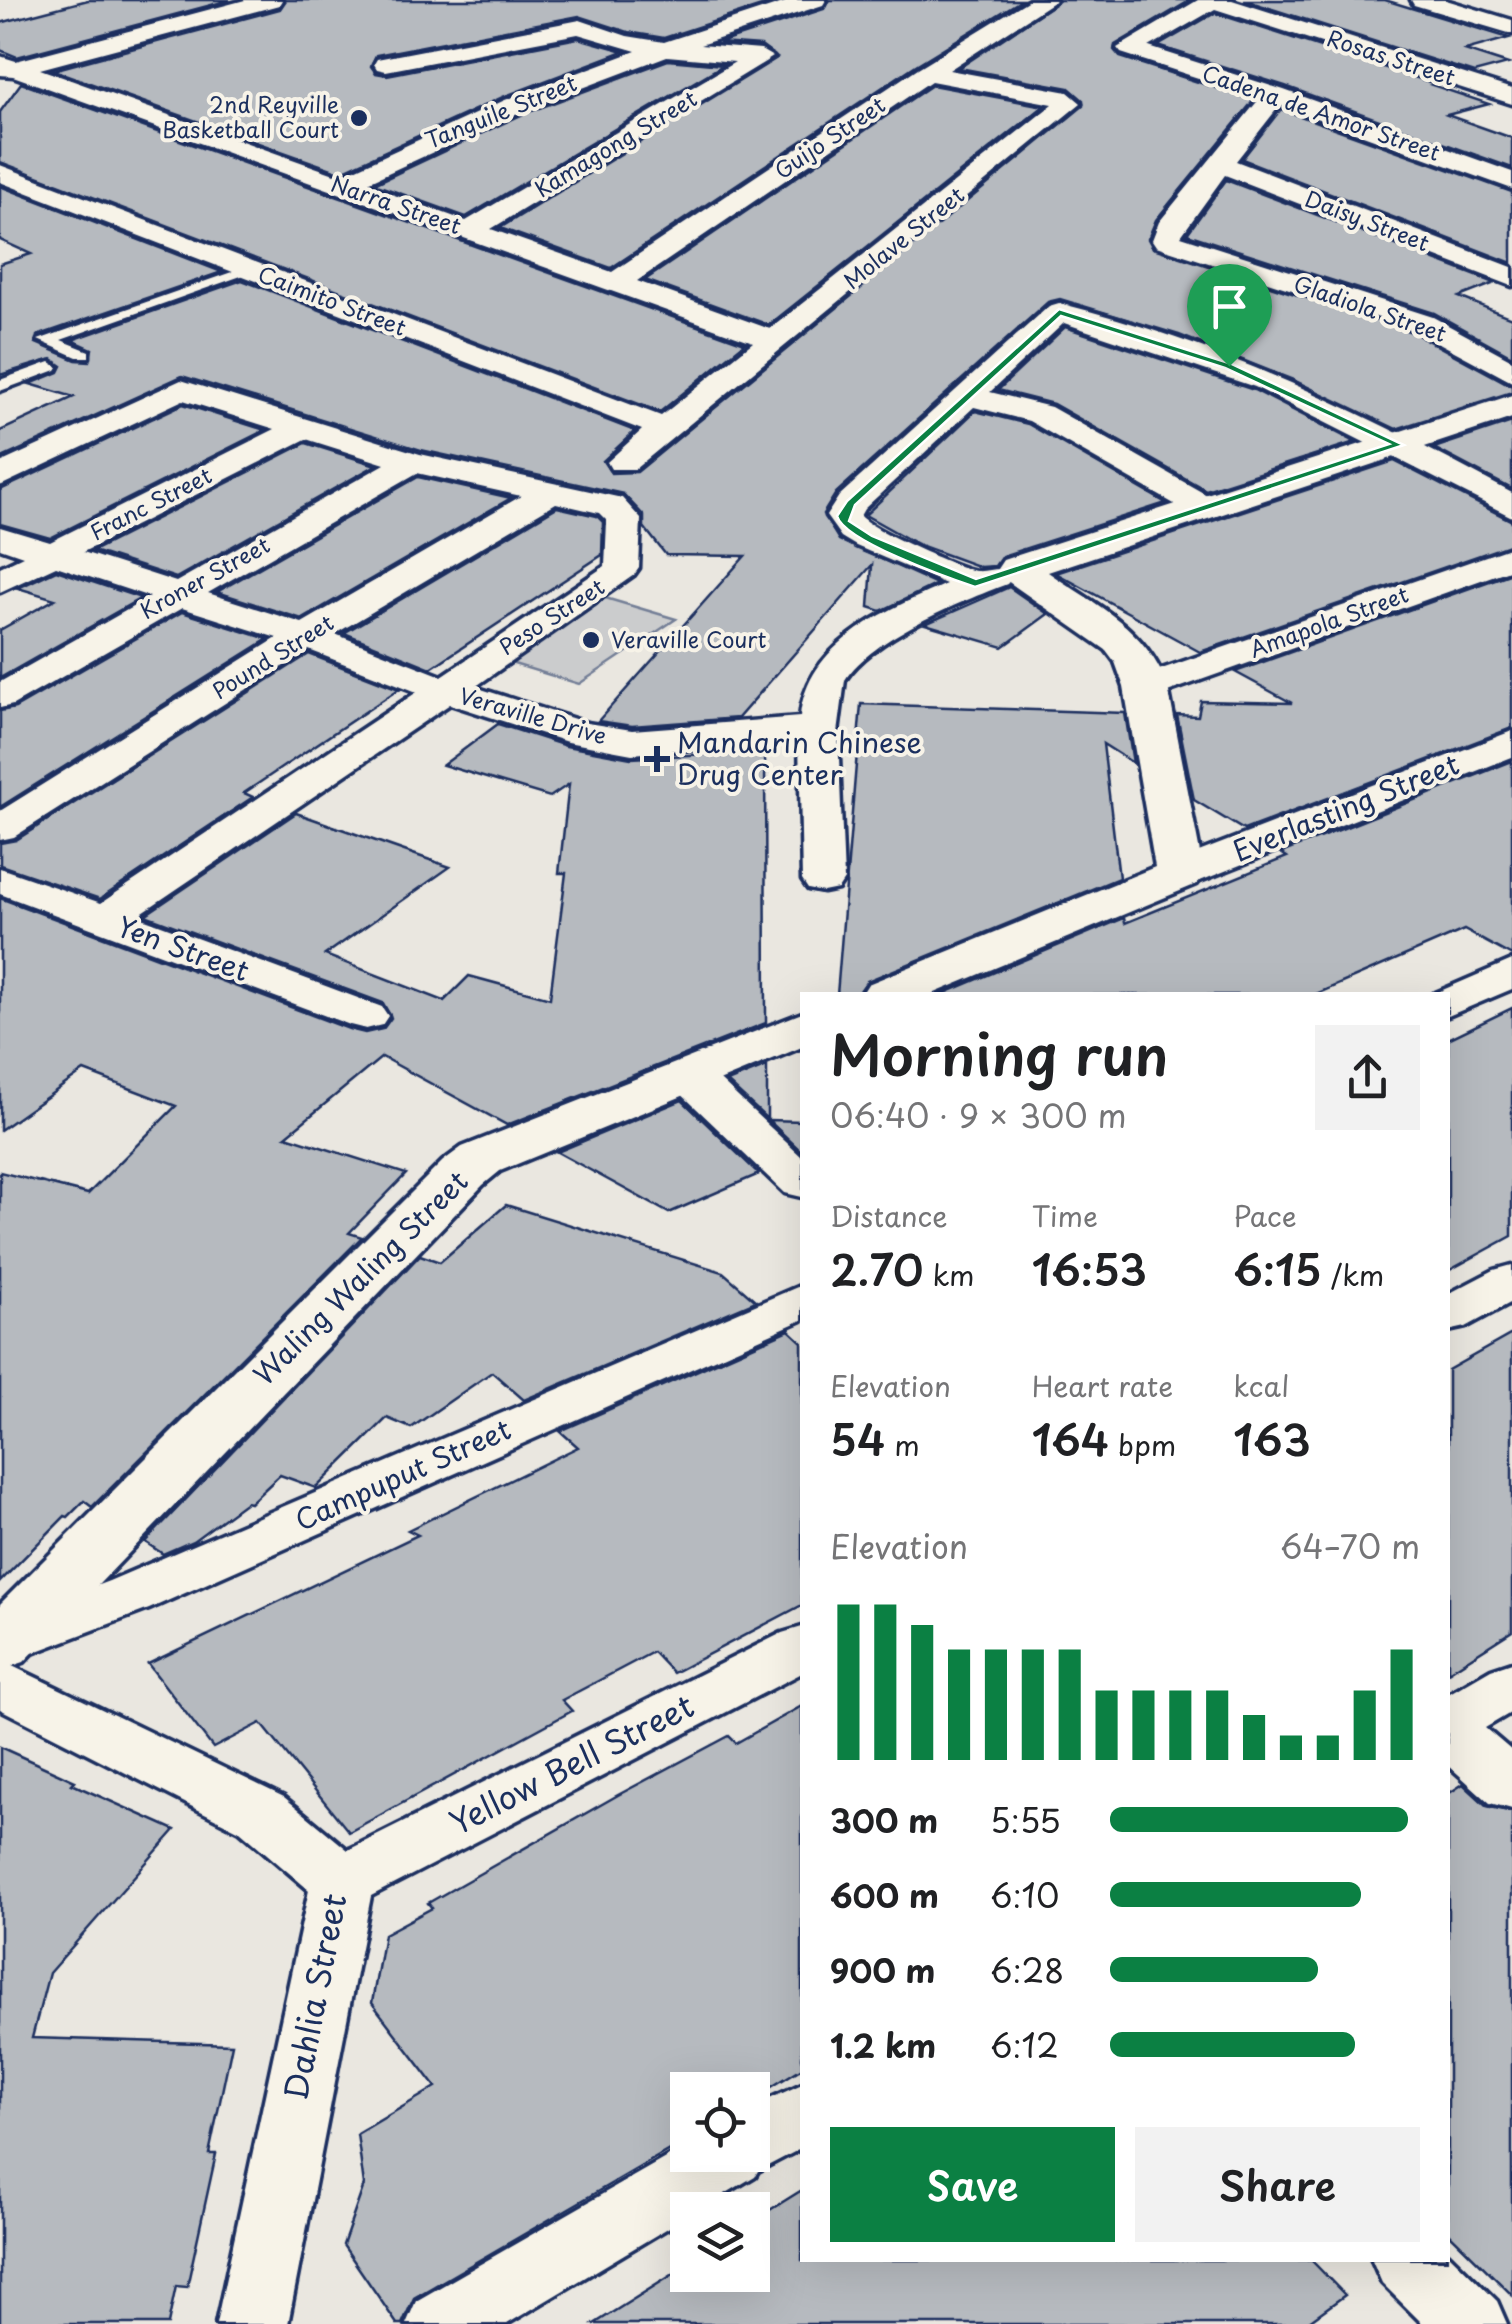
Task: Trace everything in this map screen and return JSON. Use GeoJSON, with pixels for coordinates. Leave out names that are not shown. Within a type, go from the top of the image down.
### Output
{"type":"FeatureCollection","features":[{"type":"Feature","properties":{"kind":"street"},"geometry":{"type":"LineString","coordinates":[[5,68],[271,0]]}},
{"type":"Feature","properties":{"kind":"street","name":"Tanguile Street"},"geometry":{"type":"LineString","coordinates":[[340,186],[443,134],[665,49],[815,0]]}},
{"type":"Feature","properties":{"kind":"street","name":"Guijo Street"},"geometry":{"type":"LineString","coordinates":[[618,282],[927,72],[1045,0]]}},
{"type":"Feature","properties":{"kind":"street"},"geometry":{"type":"LineString","coordinates":[[1422,0],[1512,27]]}},
{"type":"Feature","properties":{"kind":"street","name":"Cadena de Amor Street"},"geometry":{"type":"LineString","coordinates":[[1214,1],[1130,48],[1512,181]]}},
{"type":"Feature","properties":{"kind":"street","name":"Rosas Street"},"geometry":{"type":"LineString","coordinates":[[1214,1],[1512,97]]}},
{"type":"Feature","properties":{"kind":"street"},"geometry":{"type":"LineString","coordinates":[[461,30],[514,15]]}},
{"type":"Feature","properties":{"kind":"street"},"geometry":{"type":"LineString","coordinates":[[386,64],[580,26],[622,42],[665,49]]}},
{"type":"Feature","properties":{"kind":"street","name":"Kamagong Street"},"geometry":{"type":"LineString","coordinates":[[470,230],[761,57],[665,49]]}},
{"type":"Feature","properties":{"kind":"street","name":"Narra Street"},"geometry":{"type":"LineString","coordinates":[[5,68],[777,341]]}},
{"type":"Feature","properties":{"kind":"street","name":"Molave Street"},"geometry":{"type":"LineString","coordinates":[[624,462],[1069,103],[927,72]]}},
{"type":"Feature","properties":{"kind":"street"},"geometry":{"type":"LineString","coordinates":[[1222,164],[1274,95]]}},
{"type":"Feature","properties":{"kind":"street","name":"Gladiola Street"},"geometry":{"type":"LineString","coordinates":[[1222,164],[1169,228],[1166,240],[1423,322],[1512,372]]}},
{"type":"Feature","properties":{"kind":"street","name":"Daisy Street"},"geometry":{"type":"LineString","coordinates":[[1222,164],[1512,277]]}},
{"type":"Feature","properties":{"kind":"street","name":"Caimito Street"},"geometry":{"type":"LineString","coordinates":[[0,173],[665,428]]}},
{"type":"Feature","properties":{"kind":"street"},"geometry":{"type":"LineString","coordinates":[[893,992],[1180,874],[1146,688],[1136,660],[1121,641],[996,576],[868,539],[853,530],[842,516],[851,503],[1059,312],[1229,366],[1398,445],[1512,508]]}},
{"type":"Feature","properties":{"kind":"street","name":"Peso Street"},"geometry":{"type":"LineString","coordinates":[[0,476],[181,389],[412,462],[610,506],[622,514],[622,568],[610,580],[442,689],[104,920]]}},
{"type":"Feature","properties":{"kind":"street"},"geometry":{"type":"LineString","coordinates":[[970,396],[1040,414],[1202,506]]}},
{"type":"Feature","properties":{"kind":"street"},"geometry":{"type":"LineString","coordinates":[[823,880],[820,727],[826,680],[836,664],[924,606],[996,576],[1512,406]]}},
{"type":"Feature","properties":{"kind":"street","name":"Franc Street"},"geometry":{"type":"LineString","coordinates":[[0,581],[302,428]]}},
{"type":"Feature","properties":{"kind":"street","name":"Kroner Street"},"geometry":{"type":"LineString","coordinates":[[0,697],[412,462]]}},
{"type":"Feature","properties":{"kind":"street","name":"Pound Street"},"geometry":{"type":"LineString","coordinates":[[0,828],[306,636],[550,492]]}},
{"type":"Feature","properties":{"kind":"street","name":"Veraville Drive"},"geometry":{"type":"LineString","coordinates":[[0,537],[306,636],[442,689],[581,734],[632,742],[820,727]]}},
{"type":"Feature","properties":{"kind":"street","name":"Amapola Street"},"geometry":{"type":"LineString","coordinates":[[1146,688],[1512,557]]}},
{"type":"Feature","properties":{"kind":"street","name":"Everlasting Street"},"geometry":{"type":"LineString","coordinates":[[1180,874],[1512,743]]}},
{"type":"Feature","properties":{"kind":"street","name":"Yen Street"},"geometry":{"type":"LineString","coordinates":[[0,880],[366,1016]]}},
{"type":"Feature","properties":{"kind":"street"},"geometry":{"type":"LineString","coordinates":[[1450,1002],[1512,973]]}},
{"type":"Feature","properties":{"kind":"street","name":"Waling Waling Street"},"geometry":{"type":"LineString","coordinates":[[0,1644],[463,1173],[481,1160],[800,1030]]}},
{"type":"Feature","properties":{"kind":"street"},"geometry":{"type":"LineString","coordinates":[[689,1076],[800,1181]]}},
{"type":"Feature","properties":{"kind":"street"},"geometry":{"type":"LineString","coordinates":[[1450,1314],[1512,1281]]}},
{"type":"Feature","properties":{"kind":"street","name":"Campuput Street"},"geometry":{"type":"LineString","coordinates":[[0,1644],[130,1595],[800,1302]]}},
{"type":"Feature","properties":{"kind":"street","name":"Yellow Bell Street"},"geometry":{"type":"LineString","coordinates":[[342,1882],[800,1649]]}},
{"type":"Feature","properties":{"kind":"street","name":"Dahlia Street"},"geometry":{"type":"LineString","coordinates":[[0,1683],[262,1814],[342,1882],[252,2324]]}},
{"type":"Feature","properties":{"kind":"street"},"geometry":{"type":"LineString","coordinates":[[1450,1721],[1512,1684]]}},
{"type":"Feature","properties":{"kind":"street"},"geometry":{"type":"LineString","coordinates":[[1450,1733],[1512,1786]]}},
{"type":"Feature","properties":{"kind":"street"},"geometry":{"type":"LineString","coordinates":[[770,2132],[800,2114]]}},
{"type":"Feature","properties":{"kind":"street"},"geometry":{"type":"LineString","coordinates":[[442,2324],[702,2172]]}},
{"type":"Feature","properties":{"kind":"street"},"geometry":{"type":"LineString","coordinates":[[1409,2262],[1471,2324]]}},
{"type":"Feature","properties":{"kind":"lane"},"geometry":{"type":"LineString","coordinates":[[83,354],[46,340],[252,270]]}},
{"type":"Feature","properties":{"kind":"lane"},"geometry":{"type":"LineString","coordinates":[[0,386],[50,367]]}},
{"type":"Feature","properties":{"kind":"shaded area","name":"Veraville Court"},"geometry":{"type":"Polygon","coordinates":[[[602,597],[676,619],[579,684],[504,661],[602,597]]]}},
{"type":"Feature","properties":{"kind":"building"},"geometry":{"type":"Polygon","coordinates":[[[88,0],[230,0],[17,57],[0,50],[0,23],[88,0]]]}},
{"type":"Feature","properties":{"kind":"building"},"geometry":{"type":"Polygon","coordinates":[[[286,0],[780,0],[664,38],[628,32],[579,16],[376,55],[371,66],[376,73],[387,75],[578,38],[624,51],[503,97],[340,172],[53,70],[280,9],[286,0]]]}},
{"type":"Feature","properties":{"kind":"building"},"geometry":{"type":"Polygon","coordinates":[[[830,0],[1022,0],[916,65],[611,268],[500,228],[777,58],[761,46],[719,43],[824,9],[830,0]]]}},
{"type":"Feature","properties":{"kind":"building"},"geometry":{"type":"Polygon","coordinates":[[[1060,0],[1191,0],[1115,45],[1114,50],[1120,57],[1254,100],[1156,220],[1148,239],[1153,248],[1412,332],[1512,386],[1512,392],[1396,429],[1293,380],[1179,335],[1060,299],[1048,302],[836,493],[823,514],[839,540],[937,584],[881,611],[869,607],[872,565],[738,718],[632,726],[598,721],[745,556],[666,555],[644,527],[644,516],[623,494],[421,450],[182,376],[0,459],[0,431],[74,397],[30,384],[59,372],[62,366],[52,359],[0,375],[0,264],[31,254],[0,240],[0,186],[222,272],[37,336],[36,343],[76,360],[89,361],[92,349],[72,340],[242,280],[635,431],[603,461],[611,473],[637,472],[1083,106],[1083,100],[1069,88],[959,68],[1060,0]]]}},
{"type":"Feature","properties":{"kind":"building"},"geometry":{"type":"Polygon","coordinates":[[[1244,0],[1385,0],[1509,38],[1465,50],[1508,64],[1474,73],[1244,0]]]}},
{"type":"Feature","properties":{"kind":"building"},"geometry":{"type":"Polygon","coordinates":[[[1215,13],[1489,104],[1447,115],[1512,138],[1512,168],[1285,86],[1158,46],[1215,13]]]}},
{"type":"Feature","properties":{"kind":"building"},"geometry":{"type":"Polygon","coordinates":[[[668,60],[723,65],[466,217],[374,184],[523,114],[668,60]]]}},
{"type":"Feature","properties":{"kind":"building"},"geometry":{"type":"Polygon","coordinates":[[[21,83],[745,343],[660,412],[0,162],[0,112],[21,83]]]}},
{"type":"Feature","properties":{"kind":"building"},"geometry":{"type":"Polygon","coordinates":[[[932,85],[1044,106],[769,325],[645,280],[932,85]]]}},
{"type":"Feature","properties":{"kind":"building"},"geometry":{"type":"Polygon","coordinates":[[[1281,109],[1512,192],[1512,263],[1242,159],[1281,109]]]}},
{"type":"Feature","properties":{"kind":"building"},"geometry":{"type":"Polygon","coordinates":[[[1226,180],[1495,283],[1459,297],[1512,318],[1512,356],[1434,313],[1187,234],[1226,180]]]}},
{"type":"Feature","properties":{"kind":"building"},"geometry":{"type":"Polygon","coordinates":[[[1065,327],[1254,390],[1355,442],[1206,490],[1053,404],[998,390],[1065,327]]]}},
{"type":"Feature","properties":{"kind":"building"},"geometry":{"type":"Polygon","coordinates":[[[183,404],[265,430],[50,538],[0,524],[0,490],[183,404]]]}},
{"type":"Feature","properties":{"kind":"building"},"geometry":{"type":"Polygon","coordinates":[[[975,411],[1028,424],[1166,503],[1002,556],[995,566],[980,567],[917,544],[865,515],[975,411]]]}},
{"type":"Feature","properties":{"kind":"building"},"geometry":{"type":"Polygon","coordinates":[[[1512,422],[1512,489],[1434,448],[1512,422]]]}},
{"type":"Feature","properties":{"kind":"building"},"geometry":{"type":"Polygon","coordinates":[[[306,443],[376,465],[176,578],[93,551],[306,443]]]}},
{"type":"Feature","properties":{"kind":"building"},"geometry":{"type":"Polygon","coordinates":[[[1394,461],[1512,521],[1512,544],[1200,652],[1056,573],[1394,461]]]}},
{"type":"Feature","properties":{"kind":"building"},"geometry":{"type":"Polygon","coordinates":[[[418,477],[511,498],[302,619],[217,592],[418,477]]]}},
{"type":"Feature","properties":{"kind":"building"},"geometry":{"type":"Polygon","coordinates":[[[557,507],[597,516],[603,522],[602,555],[431,668],[344,633],[557,507]]]}},
{"type":"Feature","properties":{"kind":"building"},"geometry":{"type":"Polygon","coordinates":[[[56,570],[141,598],[0,678],[0,630],[55,599],[18,588],[56,570]]]}},
{"type":"Feature","properties":{"kind":"building"},"geometry":{"type":"Polygon","coordinates":[[[1512,573],[1512,728],[1244,830],[1194,800],[1177,715],[1198,716],[1201,701],[1292,703],[1235,672],[1512,573]]]}},
{"type":"Feature","properties":{"kind":"building"},"geometry":{"type":"Polygon","coordinates":[[[1009,587],[1048,614],[1003,647],[925,624],[1009,587]]]}},
{"type":"Feature","properties":{"kind":"building"},"geometry":{"type":"Polygon","coordinates":[[[182,612],[268,639],[0,807],[0,711],[15,708],[182,612]]]}},
{"type":"Feature","properties":{"kind":"building"},"geometry":{"type":"Polygon","coordinates":[[[309,654],[399,689],[244,793],[253,797],[100,899],[0,865],[0,843],[16,840],[309,654]]]}},
{"type":"Feature","properties":{"kind":"building"},"geometry":{"type":"Polygon","coordinates":[[[861,704],[1125,713],[1133,763],[1103,744],[1119,878],[867,981],[859,992],[837,992],[861,704]]]}},
{"type":"Feature","properties":{"kind":"building"},"geometry":{"type":"Polygon","coordinates":[[[498,724],[566,746],[631,758],[765,751],[766,1023],[507,1125],[382,1057],[286,1136],[406,1174],[349,1233],[362,1237],[92,1507],[84,1501],[65,1516],[0,1582],[0,1172],[88,1194],[176,1106],[84,1071],[0,1130],[0,898],[349,1029],[365,1033],[383,1029],[391,1018],[383,1003],[145,915],[296,813],[450,867],[325,955],[444,1001],[469,976],[550,998],[566,873],[559,873],[569,784],[550,797],[443,765],[498,724]]]}},
{"type":"Feature","properties":{"kind":"building"},"geometry":{"type":"Polygon","coordinates":[[[1512,761],[1512,956],[1464,930],[1321,992],[947,992],[1124,918],[1125,923],[1287,857],[1281,853],[1512,761]]]}},
{"type":"Feature","properties":{"kind":"building"},"geometry":{"type":"Polygon","coordinates":[[[1512,1008],[1512,1236],[1450,1270],[1450,1038],[1512,1008]]]}},
{"type":"Feature","properties":{"kind":"building"},"geometry":{"type":"Polygon","coordinates":[[[767,1066],[767,1119],[727,1082],[767,1066]]]}},
{"type":"Feature","properties":{"kind":"building"},"geometry":{"type":"Polygon","coordinates":[[[682,1100],[759,1174],[669,1213],[557,1152],[682,1100]]]}},
{"type":"Feature","properties":{"kind":"building"},"geometry":{"type":"Polygon","coordinates":[[[768,1120],[800,1121],[800,1150],[768,1120]]]}},
{"type":"Feature","properties":{"kind":"building"},"geometry":{"type":"Polygon","coordinates":[[[506,1205],[723,1272],[756,1301],[524,1400],[492,1372],[411,1428],[387,1418],[316,1488],[280,1475],[250,1503],[246,1502],[193,1541],[163,1554],[145,1542],[420,1255],[440,1262],[506,1205]]]}},
{"type":"Feature","properties":{"kind":"building"},"geometry":{"type":"Polygon","coordinates":[[[789,1330],[800,1340],[800,1606],[673,1673],[653,1652],[562,1700],[572,1711],[349,1832],[261,1723],[213,1748],[148,1664],[418,1535],[408,1530],[578,1447],[560,1431],[789,1330]]]}},
{"type":"Feature","properties":{"kind":"building"},"geometry":{"type":"Polygon","coordinates":[[[1512,1334],[1512,1631],[1450,1671],[1450,1369],[1512,1334]]]}},
{"type":"Feature","properties":{"kind":"building"},"geometry":{"type":"Polygon","coordinates":[[[800,1707],[800,2069],[770,2088],[770,2072],[670,2072],[670,2149],[414,2298],[402,2324],[397,2324],[343,2245],[364,2185],[357,2134],[436,2087],[372,2003],[384,1934],[432,1908],[428,1903],[729,1736],[736,1743],[800,1707]]]}},
{"type":"Feature","properties":{"kind":"building"},"geometry":{"type":"Polygon","coordinates":[[[0,1747],[175,1830],[49,1973],[32,2038],[232,2044],[209,2154],[216,2154],[187,2287],[176,2286],[168,2324],[0,2324],[0,1747]]]}},
{"type":"Feature","properties":{"kind":"building"},"geometry":{"type":"Polygon","coordinates":[[[1463,1784],[1487,1806],[1512,1812],[1512,2295],[1450,2234],[1450,1793],[1463,1784]]]}},
{"type":"Feature","properties":{"kind":"building"},"geometry":{"type":"Polygon","coordinates":[[[800,2191],[800,2262],[1313,2262],[1345,2295],[1305,2324],[594,2324],[670,2276],[670,2292],[770,2292],[770,2210],[800,2191]]]}},
{"type":"Feature","properties":{"kind":"place","name":"2nd Reyville Basketball Court"},"geometry":{"type":"Point","coordinates":[359,118]}},
{"type":"Feature","properties":{"kind":"place","name":"Veraville Court"},"geometry":{"type":"Point","coordinates":[591,640]}},
{"type":"Feature","properties":{"kind":"place","name":"Mandarin Chinese Drug Center"},"geometry":{"type":"Point","coordinates":[657,759]}},
{"type":"Feature","properties":{"kind":"route"},"geometry":{"type":"LineString","coordinates":[[1059,312],[1229,366],[1398,445],[975,583],[868,539],[844,522],[842,516],[851,503],[1059,312]]}}]}
